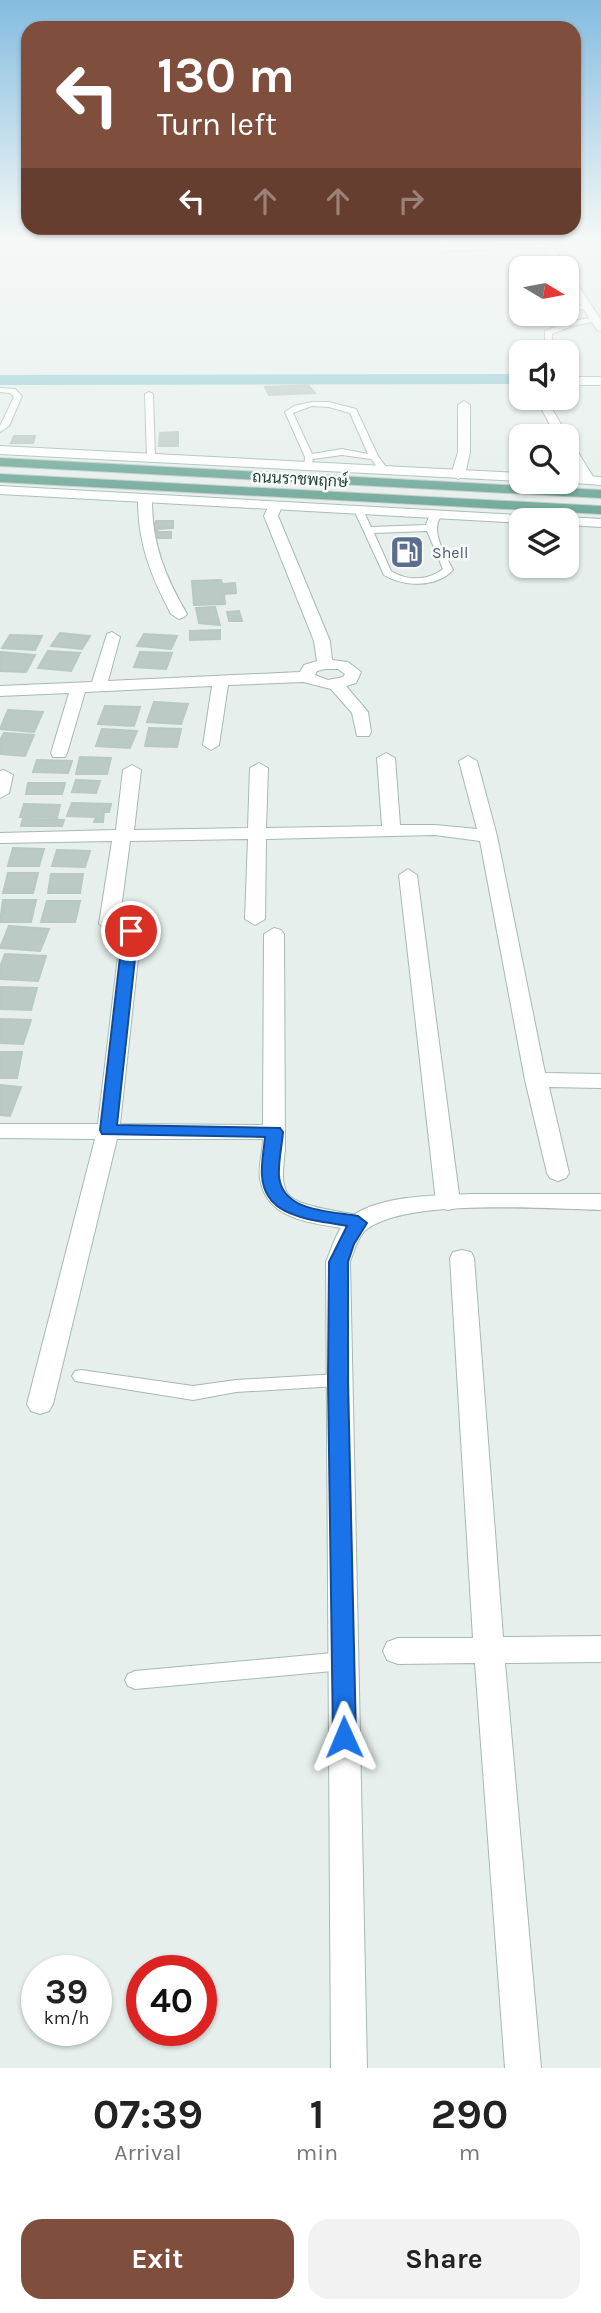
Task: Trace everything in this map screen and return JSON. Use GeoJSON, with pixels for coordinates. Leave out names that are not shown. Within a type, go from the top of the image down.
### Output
{"type":"FeatureCollection","features":[{"type":"Feature","properties":{"kind":"main road","name":"ถนนราชพฤกษ์"},"geometry":{"type":"LineString","coordinates":[[0,462],[601,494]]}},
{"type":"Feature","properties":{"kind":"main road","name":"ถนนราชพฤกษ์"},"geometry":{"type":"LineString","coordinates":[[0,478],[601,510]]}},
{"type":"Feature","properties":{"kind":"street"},"geometry":{"type":"LineString","coordinates":[[579,381],[601,381]]}},
{"type":"Feature","properties":{"kind":"street"},"geometry":{"type":"LineString","coordinates":[[458,475],[464,452],[464,405]]}},
{"type":"Feature","properties":{"kind":"street","name":"ถนนราชพฤกษ์"},"geometry":{"type":"LineString","coordinates":[[0,450],[151,459],[308,462],[385,471],[509,477]]}},
{"type":"Feature","properties":{"kind":"street"},"geometry":{"type":"LineString","coordinates":[[579,460],[594,481]]}},
{"type":"Feature","properties":{"kind":"street"},"geometry":{"type":"LineString","coordinates":[[231,475],[400,472]]}},
{"type":"Feature","properties":{"kind":"street","name":"ถนนราชพฤกษ์"},"geometry":{"type":"LineString","coordinates":[[0,490],[509,518]]}},
{"type":"Feature","properties":{"kind":"street"},"geometry":{"type":"LineString","coordinates":[[185,501],[350,497]]}},
{"type":"Feature","properties":{"kind":"street"},"geometry":{"type":"LineString","coordinates":[[145,500],[146,545],[152,563],[179,614]]}},
{"type":"Feature","properties":{"kind":"street"},"geometry":{"type":"LineString","coordinates":[[275,506],[271,516],[322,641],[325,664]]}},
{"type":"Feature","properties":{"kind":"street"},"geometry":{"type":"LineString","coordinates":[[579,522],[601,523]]}},
{"type":"Feature","properties":{"kind":"street"},"geometry":{"type":"LineString","coordinates":[[99,687],[112,637]]}},
{"type":"Feature","properties":{"kind":"street"},"geometry":{"type":"LineString","coordinates":[[0,691],[306,677],[317,684],[336,685],[350,680],[353,672],[342,665],[325,664],[310,668],[306,677]]}},
{"type":"Feature","properties":{"kind":"street"},"geometry":{"type":"LineString","coordinates":[[211,744],[221,682]]}},
{"type":"Feature","properties":{"kind":"street"},"geometry":{"type":"LineString","coordinates":[[336,685],[360,712],[363,732]]}},
{"type":"Feature","properties":{"kind":"street"},"geometry":{"type":"LineString","coordinates":[[58,752],[78,688]]}},
{"type":"Feature","properties":{"kind":"street"},"geometry":{"type":"LineString","coordinates":[[386,758],[391,831]]}},
{"type":"Feature","properties":{"kind":"street"},"geometry":{"type":"LineString","coordinates":[[468,761],[488,836],[536,1080],[558,1173]]}},
{"type":"Feature","properties":{"kind":"street"},"geometry":{"type":"LineString","coordinates":[[255,919],[259,768]]}},
{"type":"Feature","properties":{"kind":"street"},"geometry":{"type":"LineString","coordinates":[[40,1404],[108,1130],[120,927],[118,849],[132,770]]}},
{"type":"Feature","properties":{"kind":"street"},"geometry":{"type":"LineString","coordinates":[[0,793],[4,775]]}},
{"type":"Feature","properties":{"kind":"street"},"geometry":{"type":"LineString","coordinates":[[0,838],[391,831],[435,831],[488,836]]}},
{"type":"Feature","properties":{"kind":"street"},"geometry":{"type":"LineString","coordinates":[[408,875],[448,1202]]}},
{"type":"Feature","properties":{"kind":"street"},"geometry":{"type":"LineString","coordinates":[[274,934],[274,1132],[271,1176],[275,1196],[288,1208],[358,1223],[398,1206],[448,1202],[601,1202]]}},
{"type":"Feature","properties":{"kind":"street"},"geometry":{"type":"LineString","coordinates":[[536,1080],[601,1081]]}},
{"type":"Feature","properties":{"kind":"street"},"geometry":{"type":"LineString","coordinates":[[0,1131],[274,1132]]}},
{"type":"Feature","properties":{"kind":"street"},"geometry":{"type":"LineString","coordinates":[[349,2068],[338,1262],[358,1223]]}},
{"type":"Feature","properties":{"kind":"street"},"geometry":{"type":"LineString","coordinates":[[462,1258],[489,1649],[523,2068]]}},
{"type":"Feature","properties":{"kind":"street"},"geometry":{"type":"LineString","coordinates":[[398,1651],[601,1649]]}},
{"type":"Feature","properties":{"kind":"lane"},"geometry":{"type":"LineString","coordinates":[[0,390],[12,391],[19,396],[5,426],[0,430]]}},
{"type":"Feature","properties":{"kind":"lane"},"geometry":{"type":"LineString","coordinates":[[149,394],[151,459]]}},
{"type":"Feature","properties":{"kind":"lane"},"geometry":{"type":"LineString","coordinates":[[374,457],[342,452],[308,462],[289,412],[299,406],[313,404],[339,405],[352,411],[374,457],[385,471]]}},
{"type":"Feature","properties":{"kind":"lane"},"geometry":{"type":"LineString","coordinates":[[359,510],[387,573],[393,578],[410,580],[439,578],[448,570],[430,528],[432,519],[438,514]]}},
{"type":"Feature","properties":{"kind":"lane"},"geometry":{"type":"LineString","coordinates":[[368,530],[430,528]]}},
{"type":"Feature","properties":{"kind":"lane"},"geometry":{"type":"LineString","coordinates":[[81,1376],[193,1393],[236,1386],[338,1380]]}},
{"type":"Feature","properties":{"kind":"lane"},"geometry":{"type":"LineString","coordinates":[[135,1680],[343,1661]]}},
{"type":"Feature","properties":{"kind":"building"},"geometry":{"type":"Polygon","coordinates":[[[308,385],[315,393],[269,395],[265,387],[308,385]]]}},
{"type":"Feature","properties":{"kind":"building"},"geometry":{"type":"Polygon","coordinates":[[[178,432],[178,446],[159,446],[160,433],[178,432]]]}},
{"type":"Feature","properties":{"kind":"building"},"geometry":{"type":"Polygon","coordinates":[[[14,436],[35,436],[33,443],[11,443],[14,436]]]}},
{"type":"Feature","properties":{"kind":"building"},"geometry":{"type":"Polygon","coordinates":[[[173,521],[173,528],[157,529],[158,532],[171,532],[171,538],[147,538],[147,524],[173,521]]]}},
{"type":"Feature","properties":{"kind":"building"},"geometry":{"type":"Polygon","coordinates":[[[221,580],[222,584],[235,583],[236,593],[224,594],[225,604],[194,605],[192,581],[221,580]]]}},
{"type":"Feature","properties":{"kind":"building"},"geometry":{"type":"Polygon","coordinates":[[[215,607],[220,625],[199,623],[196,608],[215,607]]]}},
{"type":"Feature","properties":{"kind":"building"},"geometry":{"type":"Polygon","coordinates":[[[239,611],[242,621],[229,621],[227,612],[239,611]]]}},
{"type":"Feature","properties":{"kind":"building"},"geometry":{"type":"Polygon","coordinates":[[[220,630],[220,639],[190,640],[190,631],[220,630]]]}},
{"type":"Feature","properties":{"kind":"building"},"geometry":{"type":"Polygon","coordinates":[[[60,633],[90,636],[82,649],[51,646],[60,633]]]}},
{"type":"Feature","properties":{"kind":"building"},"geometry":{"type":"Polygon","coordinates":[[[144,634],[177,636],[171,649],[137,646],[144,634]]]}},
{"type":"Feature","properties":{"kind":"building"},"geometry":{"type":"Polygon","coordinates":[[[10,635],[42,636],[35,650],[2,648],[10,635]]]}},
{"type":"Feature","properties":{"kind":"building"},"geometry":{"type":"Polygon","coordinates":[[[48,651],[80,653],[71,671],[38,668],[48,651]]]}},
{"type":"Feature","properties":{"kind":"building"},"geometry":{"type":"Polygon","coordinates":[[[1,652],[35,655],[26,672],[0,671],[1,652]]]}},
{"type":"Feature","properties":{"kind":"building"},"geometry":{"type":"Polygon","coordinates":[[[140,652],[172,653],[166,669],[134,667],[140,652]]]}},
{"type":"Feature","properties":{"kind":"building"},"geometry":{"type":"Polygon","coordinates":[[[154,702],[188,704],[181,724],[147,722],[154,702]]]}},
{"type":"Feature","properties":{"kind":"building"},"geometry":{"type":"Polygon","coordinates":[[[105,706],[140,707],[134,726],[98,724],[105,706]]]}},
{"type":"Feature","properties":{"kind":"building"},"geometry":{"type":"Polygon","coordinates":[[[8,710],[43,712],[34,732],[0,729],[8,710]]]}},
{"type":"Feature","properties":{"kind":"building"},"geometry":{"type":"Polygon","coordinates":[[[149,728],[181,729],[177,747],[145,746],[149,728]]]}},
{"type":"Feature","properties":{"kind":"building"},"geometry":{"type":"Polygon","coordinates":[[[102,729],[137,731],[130,748],[96,746],[102,729]]]}},
{"type":"Feature","properties":{"kind":"building"},"geometry":{"type":"Polygon","coordinates":[[[4,733],[34,735],[25,756],[0,754],[0,740],[4,733]]]}},
{"type":"Feature","properties":{"kind":"building"},"geometry":{"type":"Polygon","coordinates":[[[80,757],[111,758],[107,774],[76,774],[80,757]]]}},
{"type":"Feature","properties":{"kind":"building"},"geometry":{"type":"Polygon","coordinates":[[[37,760],[72,761],[68,773],[33,772],[37,760]]]}},
{"type":"Feature","properties":{"kind":"building"},"geometry":{"type":"Polygon","coordinates":[[[76,780],[100,781],[96,793],[72,792],[76,780]]]}},
{"type":"Feature","properties":{"kind":"building"},"geometry":{"type":"Polygon","coordinates":[[[28,783],[65,783],[62,794],[26,794],[28,783]]]}},
{"type":"Feature","properties":{"kind":"building"},"geometry":{"type":"Polygon","coordinates":[[[72,803],[111,804],[109,812],[104,812],[103,822],[94,822],[96,817],[67,816],[72,803]]]}},
{"type":"Feature","properties":{"kind":"building"},"geometry":{"type":"Polygon","coordinates":[[[24,804],[60,805],[57,818],[20,817],[24,804]]]}},
{"type":"Feature","properties":{"kind":"building"},"geometry":{"type":"Polygon","coordinates":[[[23,819],[64,820],[62,826],[21,826],[23,819]]]}},
{"type":"Feature","properties":{"kind":"building"},"geometry":{"type":"Polygon","coordinates":[[[13,848],[44,849],[39,866],[8,866],[13,848]]]}},
{"type":"Feature","properties":{"kind":"building"},"geometry":{"type":"Polygon","coordinates":[[[57,850],[90,851],[85,867],[52,866],[57,850]]]}},
{"type":"Feature","properties":{"kind":"building"},"geometry":{"type":"Polygon","coordinates":[[[8,873],[38,873],[33,893],[3,893],[8,873]]]}},
{"type":"Feature","properties":{"kind":"building"},"geometry":{"type":"Polygon","coordinates":[[[51,874],[83,874],[80,893],[48,893],[51,874]]]}},
{"type":"Feature","properties":{"kind":"building"},"geometry":{"type":"Polygon","coordinates":[[[3,900],[36,900],[31,922],[0,922],[3,900]]]}},
{"type":"Feature","properties":{"kind":"building"},"geometry":{"type":"Polygon","coordinates":[[[47,901],[80,901],[75,922],[41,922],[47,901]]]}},
{"type":"Feature","properties":{"kind":"building"},"geometry":{"type":"Polygon","coordinates":[[[9,926],[49,929],[40,951],[0,948],[9,926]]]}},
{"type":"Feature","properties":{"kind":"building"},"geometry":{"type":"Polygon","coordinates":[[[5,954],[46,956],[38,981],[0,979],[0,967],[5,954]]]}},
{"type":"Feature","properties":{"kind":"building"},"geometry":{"type":"Polygon","coordinates":[[[0,987],[37,988],[31,1010],[0,1009],[0,987]]]}},
{"type":"Feature","properties":{"kind":"building"},"geometry":{"type":"Polygon","coordinates":[[[0,1019],[31,1020],[23,1044],[0,1043],[0,1019]]]}},
{"type":"Feature","properties":{"kind":"building"},"geometry":{"type":"Polygon","coordinates":[[[0,1052],[22,1052],[17,1078],[0,1078],[0,1052]]]}},
{"type":"Feature","properties":{"kind":"building"},"geometry":{"type":"Polygon","coordinates":[[[0,1085],[21,1087],[10,1116],[0,1115],[0,1085]]]}},
{"type":"Feature","properties":{"kind":"waterway"},"geometry":{"type":"LineString","coordinates":[[0,380],[509,379]]}},
{"type":"Feature","properties":{"kind":"place","name":"Shell"},"geometry":{"type":"Point","coordinates":[407,552]}},
{"type":"Feature","properties":{"kind":"route"},"geometry":{"type":"LineString","coordinates":[[131,931],[108,1130],[274,1132],[271,1176],[275,1196],[288,1208],[358,1223],[338,1262],[344,1737]]}}]}
